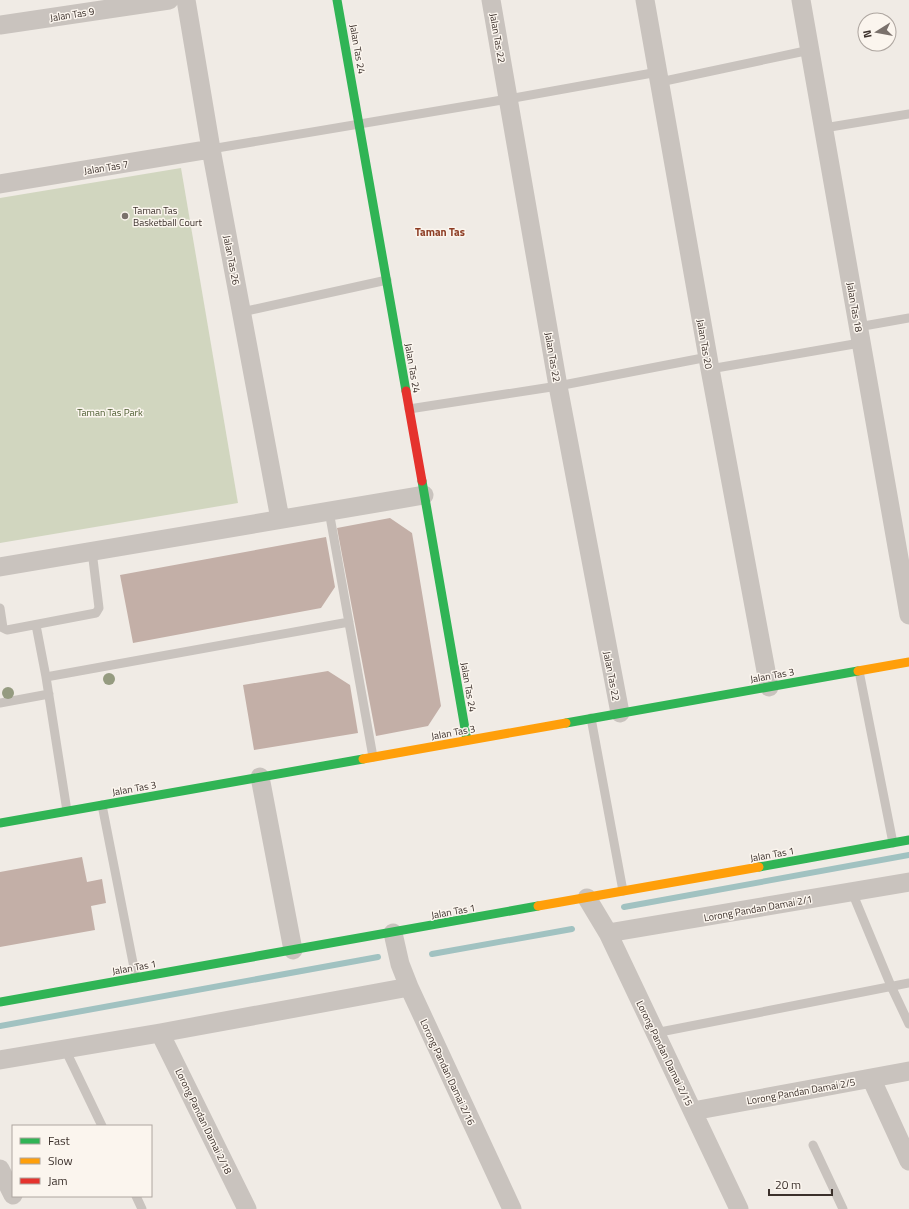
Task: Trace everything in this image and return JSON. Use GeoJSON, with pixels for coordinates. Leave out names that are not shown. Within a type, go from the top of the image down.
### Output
{"type":"FeatureCollection","features":[{"type":"Feature","properties":{"kind":"street","name":"Jalan Tas 9"},"geometry":{"type":"LineString","coordinates":[[0,25],[169,0]]}},
{"type":"Feature","properties":{"kind":"street","name":"Jalan Tas 26"},"geometry":{"type":"LineString","coordinates":[[186,0],[211,149],[280,519]]}},
{"type":"Feature","properties":{"kind":"street","name":"Jalan Tas 24"},"geometry":{"type":"LineString","coordinates":[[337,0],[360,123],[386,280],[467,740]]}},
{"type":"Feature","properties":{"kind":"street","name":"Jalan Tas 22"},"geometry":{"type":"LineString","coordinates":[[491,0],[558,386],[620,713]]}},
{"type":"Feature","properties":{"kind":"street","name":"Jalan Tas 20"},"geometry":{"type":"LineString","coordinates":[[645,0],[708,363],[769,687]]}},
{"type":"Feature","properties":{"kind":"street","name":"Jalan Tas 18"},"geometry":{"type":"LineString","coordinates":[[801,0],[909,615]]}},
{"type":"Feature","properties":{"kind":"street","name":"Jalan Tas 7"},"geometry":{"type":"LineString","coordinates":[[0,184],[211,149]]}},
{"type":"Feature","properties":{"kind":"street"},"geometry":{"type":"LineString","coordinates":[[0,567],[424,495]]}},
{"type":"Feature","properties":{"kind":"street","name":"Jalan Tas 3"},"geometry":{"type":"LineString","coordinates":[[0,823],[909,662]]}},
{"type":"Feature","properties":{"kind":"street"},"geometry":{"type":"LineString","coordinates":[[260,777],[293,950]]}},
{"type":"Feature","properties":{"kind":"street","name":"Jalan Tas 1"},"geometry":{"type":"LineString","coordinates":[[0,1002],[909,840]]}},
{"type":"Feature","properties":{"kind":"street","name":"Lorong Pandan Damai 2/1"},"geometry":{"type":"LineString","coordinates":[[608,933],[909,882]]}},
{"type":"Feature","properties":{"kind":"street","name":"Lorong Pandan Damai 2/15"},"geometry":{"type":"LineString","coordinates":[[587,898],[608,933],[739,1209]]}},
{"type":"Feature","properties":{"kind":"street","name":"Lorong Pandan Damai 2/16"},"geometry":{"type":"LineString","coordinates":[[393,933],[400,964],[409,987],[512,1209]]}},
{"type":"Feature","properties":{"kind":"street"},"geometry":{"type":"LineString","coordinates":[[0,1060],[160,1033],[409,987]]}},
{"type":"Feature","properties":{"kind":"street","name":"Lorong Pandan Damai 2/18"},"geometry":{"type":"LineString","coordinates":[[160,1033],[247,1209]]}},
{"type":"Feature","properties":{"kind":"street","name":"Lorong Pandan Damai 2/5"},"geometry":{"type":"LineString","coordinates":[[692,1111],[909,1071]]}},
{"type":"Feature","properties":{"kind":"street"},"geometry":{"type":"LineString","coordinates":[[871,1078],[909,1160]]}},
{"type":"Feature","properties":{"kind":"street"},"geometry":{"type":"LineString","coordinates":[[0,1169],[12,1193]]}},
{"type":"Feature","properties":{"kind":"street"},"geometry":{"type":"LineString","coordinates":[[14,1197],[20,1209]]}},
{"type":"Feature","properties":{"kind":"lane"},"geometry":{"type":"LineString","coordinates":[[211,149],[508,99],[659,77],[810,50]]}},
{"type":"Feature","properties":{"kind":"lane"},"geometry":{"type":"LineString","coordinates":[[824,128],[909,114]]}},
{"type":"Feature","properties":{"kind":"lane"},"geometry":{"type":"LineString","coordinates":[[242,312],[386,280]]}},
{"type":"Feature","properties":{"kind":"lane"},"geometry":{"type":"LineString","coordinates":[[409,409],[708,363],[859,335],[909,318]]}},
{"type":"Feature","properties":{"kind":"lane"},"geometry":{"type":"LineString","coordinates":[[329,511],[373,757]]}},
{"type":"Feature","properties":{"kind":"lane"},"geometry":{"type":"LineString","coordinates":[[0,608],[3,628],[5,630],[96,613],[99,611],[99,608],[92,551]]}},
{"type":"Feature","properties":{"kind":"lane"},"geometry":{"type":"LineString","coordinates":[[46,677],[349,622]]}},
{"type":"Feature","properties":{"kind":"lane"},"geometry":{"type":"LineString","coordinates":[[36,625],[49,694],[67,811]]}},
{"type":"Feature","properties":{"kind":"lane"},"geometry":{"type":"LineString","coordinates":[[859,671],[893,843]]}},
{"type":"Feature","properties":{"kind":"lane"},"geometry":{"type":"LineString","coordinates":[[0,703],[49,694]]}},
{"type":"Feature","properties":{"kind":"lane"},"geometry":{"type":"LineString","coordinates":[[591,718],[623,891]]}},
{"type":"Feature","properties":{"kind":"lane"},"geometry":{"type":"LineString","coordinates":[[102,805],[136,978]]}},
{"type":"Feature","properties":{"kind":"lane"},"geometry":{"type":"LineString","coordinates":[[852,892],[891,986],[909,1024]]}},
{"type":"Feature","properties":{"kind":"lane"},"geometry":{"type":"LineString","coordinates":[[655,1033],[909,983]]}},
{"type":"Feature","properties":{"kind":"lane"},"geometry":{"type":"LineString","coordinates":[[65,1049],[102,1125]]}},
{"type":"Feature","properties":{"kind":"lane"},"geometry":{"type":"LineString","coordinates":[[813,1145],[843,1209]]}},
{"type":"Feature","properties":{"kind":"lane"},"geometry":{"type":"LineString","coordinates":[[136,1197],[142,1209]]}},
{"type":"Feature","properties":{"kind":"green space","name":"Taman Tas Park"},"geometry":{"type":"Polygon","coordinates":[[[181,168],[238,503],[0,543],[0,198],[181,168]]]}},
{"type":"Feature","properties":{"kind":"building"},"geometry":{"type":"Polygon","coordinates":[[[390,518],[412,533],[441,706],[428,726],[376,736],[337,528],[390,518]]]}},
{"type":"Feature","properties":{"kind":"building"},"geometry":{"type":"Polygon","coordinates":[[[326,537],[335,587],[321,608],[133,643],[120,575],[326,537]]]}},
{"type":"Feature","properties":{"kind":"building"},"geometry":{"type":"Polygon","coordinates":[[[328,671],[350,685],[358,733],[254,750],[243,685],[328,671]]]}},
{"type":"Feature","properties":{"kind":"building"},"geometry":{"type":"Polygon","coordinates":[[[82,857],[87,882],[102,879],[106,903],[91,906],[95,930],[0,947],[0,872],[82,857]]]}},
{"type":"Feature","properties":{"kind":"waterway"},"geometry":{"type":"LineString","coordinates":[[624,907],[909,855]]}},
{"type":"Feature","properties":{"kind":"waterway"},"geometry":{"type":"LineString","coordinates":[[432,954],[572,929]]}},
{"type":"Feature","properties":{"kind":"waterway"},"geometry":{"type":"LineString","coordinates":[[0,1026],[378,957]]}},
{"type":"Feature","properties":{"kind":"traffic: fast"},"geometry":{"type":"LineString","coordinates":[[337,0],[406,391]]}},
{"type":"Feature","properties":{"kind":"traffic: fast"},"geometry":{"type":"LineString","coordinates":[[422,481],[467,740]]}},
{"type":"Feature","properties":{"kind":"traffic: fast"},"geometry":{"type":"LineString","coordinates":[[566,723],[858,671]]}},
{"type":"Feature","properties":{"kind":"traffic: fast"},"geometry":{"type":"LineString","coordinates":[[0,823],[363,759]]}},
{"type":"Feature","properties":{"kind":"traffic: fast"},"geometry":{"type":"LineString","coordinates":[[759,867],[909,840]]}},
{"type":"Feature","properties":{"kind":"traffic: fast"},"geometry":{"type":"LineString","coordinates":[[0,1002],[538,906]]}},
{"type":"Feature","properties":{"kind":"traffic: slow"},"geometry":{"type":"LineString","coordinates":[[858,671],[909,662]]}},
{"type":"Feature","properties":{"kind":"traffic: slow"},"geometry":{"type":"LineString","coordinates":[[363,759],[566,723]]}},
{"type":"Feature","properties":{"kind":"traffic: slow"},"geometry":{"type":"LineString","coordinates":[[538,906],[759,867]]}},
{"type":"Feature","properties":{"kind":"traffic: jam"},"geometry":{"type":"LineString","coordinates":[[406,391],[422,481]]}},
{"type":"Feature","properties":{"kind":"place","name":"Taman Tas Basketball Court"},"geometry":{"type":"Point","coordinates":[125,216]}},
{"type":"Feature","properties":{"kind":"district","name":"Taman Tas"},"geometry":{"type":"Point","coordinates":[440,232]}}]}
